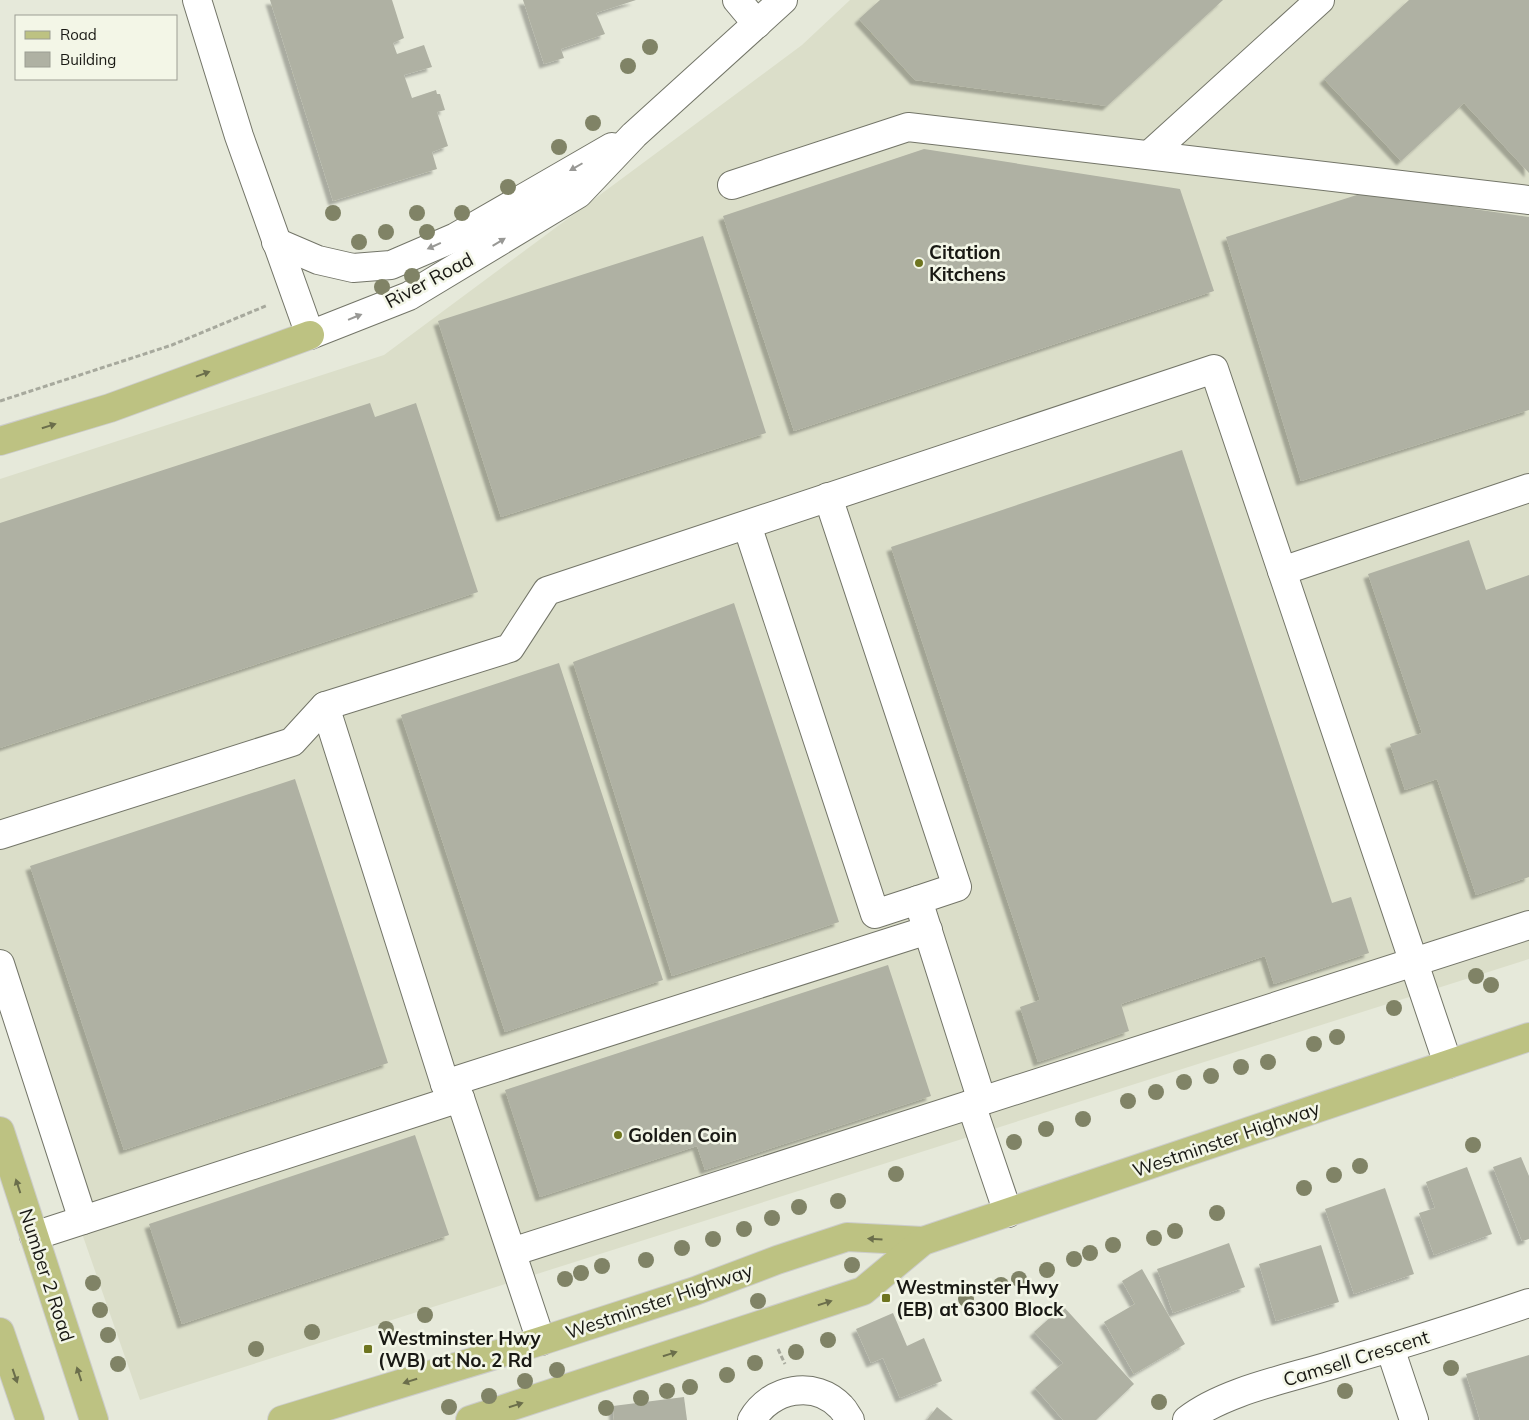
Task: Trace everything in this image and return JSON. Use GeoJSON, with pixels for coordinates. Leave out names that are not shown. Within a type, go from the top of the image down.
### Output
{"type":"FeatureCollection","features":[{"type":"Feature","properties":{"kind":"main road"},"geometry":{"type":"LineString","coordinates":[[0,441],[110,408],[310,335]]}},
{"type":"Feature","properties":{"kind":"main road","name":"Westminster Highway"},"geometry":{"type":"LineString","coordinates":[[470,1420],[863,1290],[923,1241],[1529,1037]]}},
{"type":"Feature","properties":{"kind":"main road","name":"Number 2 Road"},"geometry":{"type":"LineString","coordinates":[[0,1131],[94,1420]]}},
{"type":"Feature","properties":{"kind":"main road","name":"Westminster Highway"},"geometry":{"type":"LineString","coordinates":[[282,1420],[541,1341],[696,1291],[777,1260],[847,1237],[923,1241]]}},
{"type":"Feature","properties":{"kind":"main road"},"geometry":{"type":"LineString","coordinates":[[0,1332],[30,1420]]}},
{"type":"Feature","properties":{"kind":"street"},"geometry":{"type":"LineString","coordinates":[[197,0],[239,136],[310,335]]}},
{"type":"Feature","properties":{"kind":"street"},"geometry":{"type":"LineString","coordinates":[[737,0],[757,24]]}},
{"type":"Feature","properties":{"kind":"street","name":"River Road"},"geometry":{"type":"LineString","coordinates":[[310,335],[409,296],[578,194],[634,135],[783,0]]}},
{"type":"Feature","properties":{"kind":"street"},"geometry":{"type":"LineString","coordinates":[[1149,154],[1320,0]]}},
{"type":"Feature","properties":{"kind":"street"},"geometry":{"type":"LineString","coordinates":[[732,185],[908,128],[1149,154],[1529,200]]}},
{"type":"Feature","properties":{"kind":"street"},"geometry":{"type":"LineString","coordinates":[[276,242],[318,260],[353,268],[391,265],[456,237],[634,135]]}},
{"type":"Feature","properties":{"kind":"street"},"geometry":{"type":"LineString","coordinates":[[0,835],[292,742],[325,706],[510,648],[547,591],[1214,369],[1448,1064]]}},
{"type":"Feature","properties":{"kind":"street"},"geometry":{"type":"LineString","coordinates":[[1282,571],[1529,488]]}},
{"type":"Feature","properties":{"kind":"street"},"geometry":{"type":"LineString","coordinates":[[747,525],[875,914],[957,887],[828,497]]}},
{"type":"Feature","properties":{"kind":"street"},"geometry":{"type":"LineString","coordinates":[[325,706],[452,1091],[512,1252],[541,1341]]}},
{"type":"Feature","properties":{"kind":"street"},"geometry":{"type":"LineString","coordinates":[[918,900],[1008,1213]]}},
{"type":"Feature","properties":{"kind":"street"},"geometry":{"type":"LineString","coordinates":[[512,1252],[1529,925]]}},
{"type":"Feature","properties":{"kind":"street"},"geometry":{"type":"LineString","coordinates":[[34,1236],[452,1091],[928,930]]}},
{"type":"Feature","properties":{"kind":"street"},"geometry":{"type":"LineString","coordinates":[[0,964],[83,1220]]}},
{"type":"Feature","properties":{"kind":"street","name":"Camsell Crescent"},"geometry":{"type":"LineString","coordinates":[[1187,1420],[1201,1409],[1245,1392],[1529,1303]]}},
{"type":"Feature","properties":{"kind":"street"},"geometry":{"type":"LineString","coordinates":[[1390,1348],[1414,1420]]}},
{"type":"Feature","properties":{"kind":"street"},"geometry":{"type":"LineString","coordinates":[[752,1420],[757,1411],[767,1401],[782,1393],[797,1390],[814,1391],[829,1397],[841,1407],[850,1420]]}},
{"type":"Feature","properties":{"kind":"path"},"geometry":{"type":"LineString","coordinates":[[0,401],[172,344],[271,304]]}},
{"type":"Feature","properties":{"kind":"path"},"geometry":{"type":"LineString","coordinates":[[778,1348],[785,1365]]}},
{"type":"Feature","properties":{"kind":"shaded area"},"geometry":{"type":"Polygon","coordinates":[[[850,0],[1529,0],[1529,959],[140,1400],[0,998],[0,479],[384,355],[802,45],[850,0]]]}},
{"type":"Feature","properties":{"kind":"building"},"geometry":{"type":"Polygon","coordinates":[[[270,0],[392,0],[404,38],[393,43],[397,54],[424,45],[432,67],[404,75],[412,98],[436,90],[437,94],[440,94],[445,110],[437,112],[448,146],[432,152],[437,169],[333,201],[270,0]]]}},
{"type":"Feature","properties":{"kind":"building"},"geometry":{"type":"Polygon","coordinates":[[[523,0],[636,0],[596,13],[605,34],[561,49],[564,58],[544,64],[523,0]]]}},
{"type":"Feature","properties":{"kind":"building"},"geometry":{"type":"Polygon","coordinates":[[[880,0],[1223,0],[1107,106],[915,80],[859,19],[880,0]]]}},
{"type":"Feature","properties":{"kind":"building"},"geometry":{"type":"Polygon","coordinates":[[[1409,0],[1529,0],[1529,173],[1464,103],[1401,161],[1324,79],[1409,0]]]}},
{"type":"Feature","properties":{"kind":"building"},"geometry":{"type":"Polygon","coordinates":[[[924,149],[1180,189],[1214,291],[794,431],[723,216],[924,149]]]}},
{"type":"Feature","properties":{"kind":"building"},"geometry":{"type":"Polygon","coordinates":[[[1363,193],[1529,217],[1529,410],[1301,481],[1226,237],[1363,193]]]}},
{"type":"Feature","properties":{"kind":"building"},"geometry":{"type":"Polygon","coordinates":[[[703,236],[766,433],[501,517],[438,321],[703,236]]]}},
{"type":"Feature","properties":{"kind":"building"},"geometry":{"type":"Polygon","coordinates":[[[370,403],[375,417],[416,403],[478,592],[0,748],[0,523],[370,403]]]}},
{"type":"Feature","properties":{"kind":"building"},"geometry":{"type":"Polygon","coordinates":[[[1182,450],[1332,903],[1351,897],[1369,953],[1274,984],[1265,956],[1121,1004],[1129,1031],[1038,1062],[1020,1007],[1040,1000],[891,547],[1182,450]]]}},
{"type":"Feature","properties":{"kind":"building"},"geometry":{"type":"Polygon","coordinates":[[[1469,540],[1486,590],[1529,575],[1529,877],[1476,895],[1437,779],[1405,790],[1390,744],[1422,733],[1368,574],[1469,540]]]}},
{"type":"Feature","properties":{"kind":"building"},"geometry":{"type":"Polygon","coordinates":[[[734,603],[839,922],[672,976],[573,662],[734,603]]]}},
{"type":"Feature","properties":{"kind":"building"},"geometry":{"type":"Polygon","coordinates":[[[559,663],[663,980],[505,1032],[401,715],[559,663]]]}},
{"type":"Feature","properties":{"kind":"building"},"geometry":{"type":"Polygon","coordinates":[[[295,779],[388,1063],[124,1150],[30,866],[295,779]]]}},
{"type":"Feature","properties":{"kind":"building"},"geometry":{"type":"Polygon","coordinates":[[[888,965],[931,1096],[705,1170],[697,1146],[540,1197],[505,1090],[888,965]]]}},
{"type":"Feature","properties":{"kind":"building"},"geometry":{"type":"Polygon","coordinates":[[[415,1135],[449,1235],[182,1324],[149,1224],[415,1135]]]}},
{"type":"Feature","properties":{"kind":"building"},"geometry":{"type":"Polygon","coordinates":[[[1521,1157],[1529,1176],[1529,1239],[1522,1241],[1493,1167],[1521,1157]]]}},
{"type":"Feature","properties":{"kind":"building"},"geometry":{"type":"Polygon","coordinates":[[[1467,1167],[1492,1234],[1434,1255],[1419,1213],[1435,1208],[1426,1182],[1467,1167]]]}},
{"type":"Feature","properties":{"kind":"building"},"geometry":{"type":"Polygon","coordinates":[[[1385,1188],[1414,1274],[1354,1294],[1325,1209],[1385,1188]]]}},
{"type":"Feature","properties":{"kind":"building"},"geometry":{"type":"Polygon","coordinates":[[[1229,1243],[1245,1287],[1173,1313],[1157,1269],[1229,1243]]]}},
{"type":"Feature","properties":{"kind":"building"},"geometry":{"type":"Polygon","coordinates":[[[1321,1245],[1339,1302],[1276,1321],[1259,1264],[1321,1245]]]}},
{"type":"Feature","properties":{"kind":"building"},"geometry":{"type":"Polygon","coordinates":[[[1142,1269],[1185,1344],[1134,1374],[1104,1322],[1135,1304],[1122,1281],[1142,1269]]]}},
{"type":"Feature","properties":{"kind":"building"},"geometry":{"type":"Polygon","coordinates":[[[1063,1306],[1134,1384],[1096,1420],[1063,1420],[1035,1388],[1063,1363],[1034,1332],[1063,1306]]]}},
{"type":"Feature","properties":{"kind":"building"},"geometry":{"type":"Polygon","coordinates":[[[893,1313],[907,1346],[924,1338],[942,1381],[900,1398],[883,1358],[871,1363],[856,1329],[893,1313]]]}},
{"type":"Feature","properties":{"kind":"building"},"geometry":{"type":"Polygon","coordinates":[[[1529,1355],[1529,1420],[1480,1420],[1466,1374],[1529,1355]]]}},
{"type":"Feature","properties":{"kind":"building"},"geometry":{"type":"Polygon","coordinates":[[[684,1397],[687,1420],[614,1420],[613,1406],[684,1397]]]}},
{"type":"Feature","properties":{"kind":"building"},"geometry":{"type":"Polygon","coordinates":[[[937,1407],[953,1420],[927,1420],[937,1407]]]}},
{"type":"Feature","properties":{"kind":"place","name":"Citation Kitchens"},"geometry":{"type":"Point","coordinates":[919,263]}},
{"type":"Feature","properties":{"kind":"place","name":"Golden Coin"},"geometry":{"type":"Point","coordinates":[618,1135]}},
{"type":"Feature","properties":{"kind":"place","name":"Westminster Hwy (EB) at 6300 Block"},"geometry":{"type":"Point","coordinates":[886,1298]}},
{"type":"Feature","properties":{"kind":"place","name":"Westminster Hwy (WB) at No. 2 Rd"},"geometry":{"type":"Point","coordinates":[368,1349]}}]}
